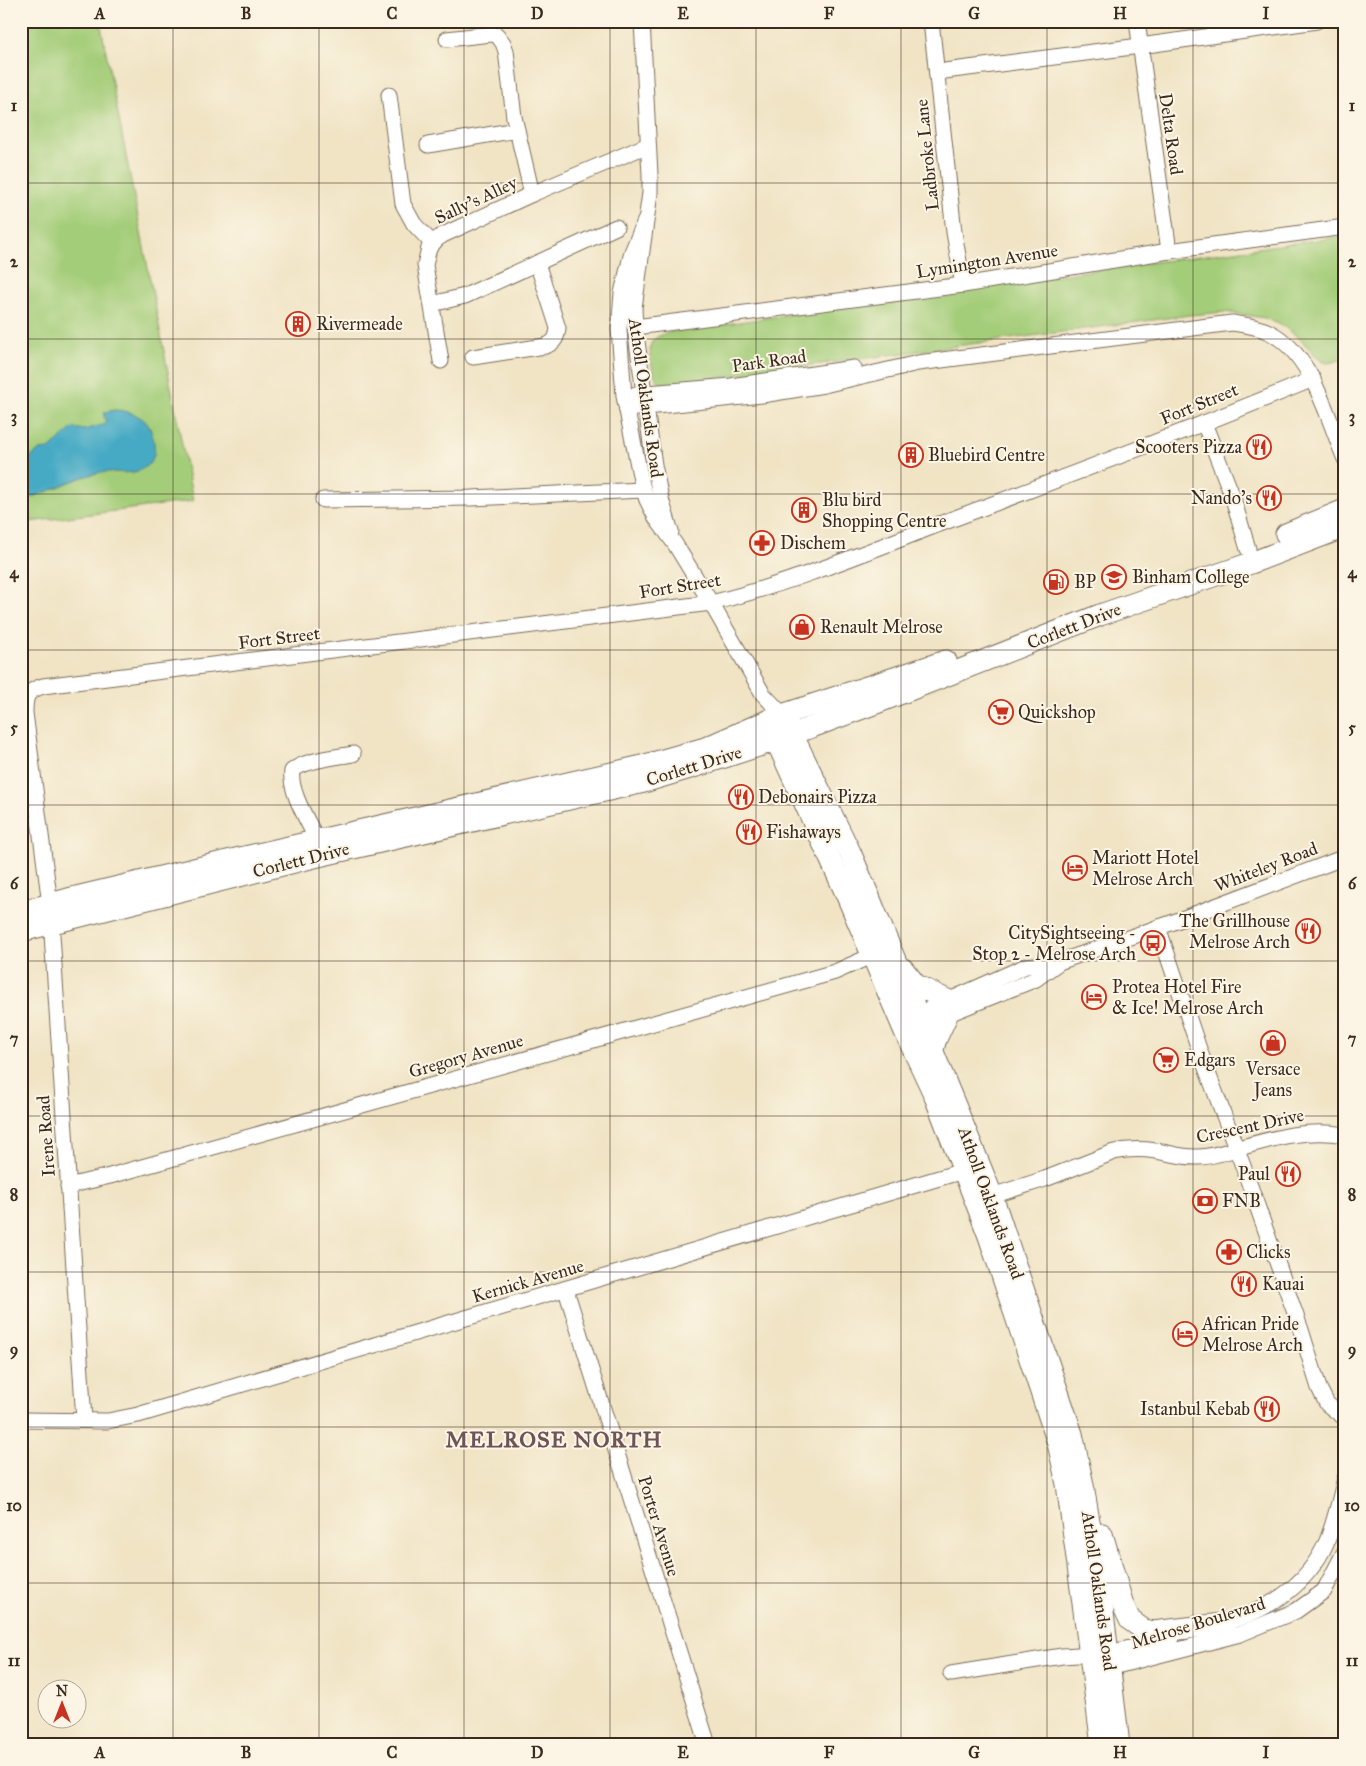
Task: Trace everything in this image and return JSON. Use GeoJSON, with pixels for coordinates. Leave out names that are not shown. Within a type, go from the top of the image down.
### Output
{"type":"FeatureCollection","features":[{"type":"Feature","properties":{"kind":"main road","name":"Corlett Drive"},"geometry":{"type":"LineString","coordinates":[[21,931],[51,914],[317,840],[638,767],[705,748],[775,718],[981,650],[1248,549],[1345,510]]}},
{"type":"Feature","properties":{"kind":"main road","name":"Corlett Drive"},"geometry":{"type":"LineString","coordinates":[[21,912],[51,914],[163,894],[314,857],[644,782],[784,737],[879,702],[1100,615],[1251,563],[1345,527]]}},
{"type":"Feature","properties":{"kind":"main road","name":"Atholl Oaklands Road"},"geometry":{"type":"LineString","coordinates":[[775,718],[872,956],[911,1023],[932,1052],[972,1169],[989,1236],[1058,1443],[1100,1662],[1119,1745]]}},
{"type":"Feature","properties":{"kind":"main road","name":"Atholl Oaklands Road"},"geometry":{"type":"LineString","coordinates":[[784,737],[850,852],[897,960],[911,1023],[934,1094],[972,1169],[992,1196],[1072,1434],[1083,1485],[1100,1662],[1102,1745]]}},
{"type":"Feature","properties":{"kind":"main road"},"geometry":{"type":"LineString","coordinates":[[844,890],[845,864],[850,852]]}},
{"type":"Feature","properties":{"kind":"main road"},"geometry":{"type":"LineString","coordinates":[[897,960],[916,985],[948,1007],[932,1052]]}},
{"type":"Feature","properties":{"kind":"main road"},"geometry":{"type":"LineString","coordinates":[[1083,1485],[1102,1534],[1123,1604],[1130,1620],[1144,1630],[1153,1632],[1222,1624]]}},
{"type":"Feature","properties":{"kind":"street","name":"Atholl Oaklands Road"},"geometry":{"type":"LineString","coordinates":[[642,21],[650,193],[634,308],[635,327],[654,466],[661,499],[675,544]]}},
{"type":"Feature","properties":{"kind":"street","name":"Ladbroke Lane"},"geometry":{"type":"LineString","coordinates":[[931,21],[954,232],[963,285]]}},
{"type":"Feature","properties":{"kind":"street","name":"Delta Road"},"geometry":{"type":"LineString","coordinates":[[1137,21],[1169,251]]}},
{"type":"Feature","properties":{"kind":"street"},"geometry":{"type":"LineString","coordinates":[[937,72],[1317,21]]}},
{"type":"Feature","properties":{"kind":"street"},"geometry":{"type":"LineString","coordinates":[[447,39],[492,34],[497,34],[500,38],[506,51],[517,130],[532,194]]}},
{"type":"Feature","properties":{"kind":"street"},"geometry":{"type":"LineString","coordinates":[[389,95],[403,204],[414,224],[432,243]]}},
{"type":"Feature","properties":{"kind":"street"},"geometry":{"type":"LineString","coordinates":[[428,146],[517,130]]}},
{"type":"Feature","properties":{"kind":"street","name":"Sally's Alley"},"geometry":{"type":"LineString","coordinates":[[441,360],[425,265],[426,256],[432,243],[452,230],[648,145]]}},
{"type":"Feature","properties":{"kind":"street","name":"Atholl Oaklands Road"},"geometry":{"type":"LineString","coordinates":[[645,222],[632,252],[619,308],[619,329],[626,402],[643,490],[656,518],[675,544],[711,603],[775,718]]}},
{"type":"Feature","properties":{"kind":"street"},"geometry":{"type":"LineString","coordinates":[[432,304],[465,296],[616,227]]}},
{"type":"Feature","properties":{"kind":"street","name":"Lymington Avenue"},"geometry":{"type":"LineString","coordinates":[[635,327],[963,285],[1169,251],[1345,227]]}},
{"type":"Feature","properties":{"kind":"street"},"geometry":{"type":"LineString","coordinates":[[473,357],[545,346],[554,342],[558,328],[537,263]]}},
{"type":"Feature","properties":{"kind":"street","name":"Park Road"},"geometry":{"type":"LineString","coordinates":[[626,402],[889,364],[918,363],[1232,323],[1257,327],[1269,332],[1283,341],[1299,360],[1313,379],[1345,459]]}},
{"type":"Feature","properties":{"kind":"street","name":"Fort Street"},"geometry":{"type":"LineString","coordinates":[[25,701],[29,693],[42,686],[711,603],[757,592],[1070,475],[1313,379]]}},
{"type":"Feature","properties":{"kind":"street"},"geometry":{"type":"LineString","coordinates":[[1204,423],[1232,495],[1248,549]]}},
{"type":"Feature","properties":{"kind":"street"},"geometry":{"type":"LineString","coordinates":[[323,500],[471,498],[643,490]]}},
{"type":"Feature","properties":{"kind":"street","name":"Irene Road"},"geometry":{"type":"LineString","coordinates":[[25,701],[51,914],[84,1420]]}},
{"type":"Feature","properties":{"kind":"street"},"geometry":{"type":"LineString","coordinates":[[317,840],[295,791],[292,770],[310,763],[353,754]]}},
{"type":"Feature","properties":{"kind":"street","name":"Whiteley Road"},"geometry":{"type":"LineString","coordinates":[[911,1023],[948,1007],[1026,966],[1059,962],[1345,857]]}},
{"type":"Feature","properties":{"kind":"street"},"geometry":{"type":"LineString","coordinates":[[1158,927],[1301,1330],[1319,1388],[1327,1404],[1340,1415]]}},
{"type":"Feature","properties":{"kind":"street","name":"Gregory Avenue"},"geometry":{"type":"LineString","coordinates":[[68,1186],[835,972],[872,956]]}},
{"type":"Feature","properties":{"kind":"street","name":"Crescent Drive"},"geometry":{"type":"LineString","coordinates":[[992,1196],[1119,1151],[1145,1150],[1197,1158],[1212,1156],[1294,1134],[1320,1132],[1345,1136]]}},
{"type":"Feature","properties":{"kind":"street","name":"Kernick Avenue"},"geometry":{"type":"LineString","coordinates":[[21,1420],[108,1421],[138,1415],[972,1169]]}},
{"type":"Feature","properties":{"kind":"street","name":"Porter Avenue"},"geometry":{"type":"LineString","coordinates":[[566,1290],[708,1745]]}},
{"type":"Feature","properties":{"kind":"street","name":"Melrose Boulevard"},"geometry":{"type":"LineString","coordinates":[[1100,1662],[1222,1624],[1255,1611],[1282,1597],[1296,1587],[1307,1574],[1326,1542],[1345,1478]]}},
{"type":"Feature","properties":{"kind":"street","name":"Melrose Boulevard"},"geometry":{"type":"LineString","coordinates":[[1100,1662],[1240,1634],[1296,1611],[1324,1591],[1345,1551]]}},
{"type":"Feature","properties":{"kind":"street"},"geometry":{"type":"LineString","coordinates":[[951,1674],[1062,1656],[1100,1662]]}},
{"type":"Feature","properties":{"kind":"green space"},"geometry":{"type":"Polygon","coordinates":[[[21,21],[100,21],[193,501],[21,523],[21,21]]]}},
{"type":"Feature","properties":{"kind":"green space"},"geometry":{"type":"Polygon","coordinates":[[[1345,236],[1345,359],[1328,363],[1321,361],[1298,337],[1283,326],[1265,318],[1225,312],[1190,315],[673,384],[664,384],[658,381],[652,365],[650,348],[652,341],[671,332],[1060,275],[1345,236]]]}},
{"type":"Feature","properties":{"kind":"water"},"geometry":{"type":"Polygon","coordinates":[[[114,410],[134,414],[147,423],[154,442],[154,456],[149,464],[137,471],[97,473],[21,500],[21,464],[40,450],[49,449],[73,428],[85,430],[105,424],[104,413],[114,410]]]}},
{"type":"Feature","properties":{"kind":"place","name":"Rivermeade"},"geometry":{"type":"Point","coordinates":[298,324]}},
{"type":"Feature","properties":{"kind":"place","name":"Scooters Pizza"},"geometry":{"type":"Point","coordinates":[1259,447]}},
{"type":"Feature","properties":{"kind":"place","name":"Bluebird Centre"},"geometry":{"type":"Point","coordinates":[911,455]}},
{"type":"Feature","properties":{"kind":"place","name":"Nando's"},"geometry":{"type":"Point","coordinates":[1269,498]}},
{"type":"Feature","properties":{"kind":"place","name":"Blu bird Shopping Centre"},"geometry":{"type":"Point","coordinates":[804,510]}},
{"type":"Feature","properties":{"kind":"place","name":"Dischem"},"geometry":{"type":"Point","coordinates":[762,543]}},
{"type":"Feature","properties":{"kind":"place","name":"Binham College"},"geometry":{"type":"Point","coordinates":[1114,577]}},
{"type":"Feature","properties":{"kind":"place","name":"BP"},"geometry":{"type":"Point","coordinates":[1056,582]}},
{"type":"Feature","properties":{"kind":"place","name":"Renault Melrose"},"geometry":{"type":"Point","coordinates":[802,627]}},
{"type":"Feature","properties":{"kind":"place","name":"Quickshop"},"geometry":{"type":"Point","coordinates":[1001,712]}},
{"type":"Feature","properties":{"kind":"place","name":"Debonairs Pizza"},"geometry":{"type":"Point","coordinates":[741,797]}},
{"type":"Feature","properties":{"kind":"place","name":"Fishaways"},"geometry":{"type":"Point","coordinates":[749,832]}},
{"type":"Feature","properties":{"kind":"place","name":"Mariott Hotel Melrose Arch"},"geometry":{"type":"Point","coordinates":[1075,868]}},
{"type":"Feature","properties":{"kind":"place","name":"The Grillhouse Melrose Arch"},"geometry":{"type":"Point","coordinates":[1308,931]}},
{"type":"Feature","properties":{"kind":"place","name":"CitySightseeing - Stop 2 - Melrose Arch"},"geometry":{"type":"Point","coordinates":[1153,943]}},
{"type":"Feature","properties":{"kind":"place","name":"Protea Hotel Fire & Ice! Melrose Arch"},"geometry":{"type":"Point","coordinates":[1094,997]}},
{"type":"Feature","properties":{"kind":"place","name":"Versace Jeans"},"geometry":{"type":"Point","coordinates":[1273,1043]}},
{"type":"Feature","properties":{"kind":"place","name":"Edgars"},"geometry":{"type":"Point","coordinates":[1166,1060]}},
{"type":"Feature","properties":{"kind":"place","name":"Paul"},"geometry":{"type":"Point","coordinates":[1288,1174]}},
{"type":"Feature","properties":{"kind":"place","name":"FNB"},"geometry":{"type":"Point","coordinates":[1205,1201]}},
{"type":"Feature","properties":{"kind":"place","name":"Clicks"},"geometry":{"type":"Point","coordinates":[1229,1252]}},
{"type":"Feature","properties":{"kind":"place","name":"Kauai"},"geometry":{"type":"Point","coordinates":[1244,1284]}},
{"type":"Feature","properties":{"kind":"place","name":"African Pride Melrose Arch"},"geometry":{"type":"Point","coordinates":[1185,1334]}},
{"type":"Feature","properties":{"kind":"place","name":"Istanbul Kebab"},"geometry":{"type":"Point","coordinates":[1267,1409]}},
{"type":"Feature","properties":{"kind":"district","name":"MELROSE NORTH"},"geometry":{"type":"Point","coordinates":[554,1439]}}]}
